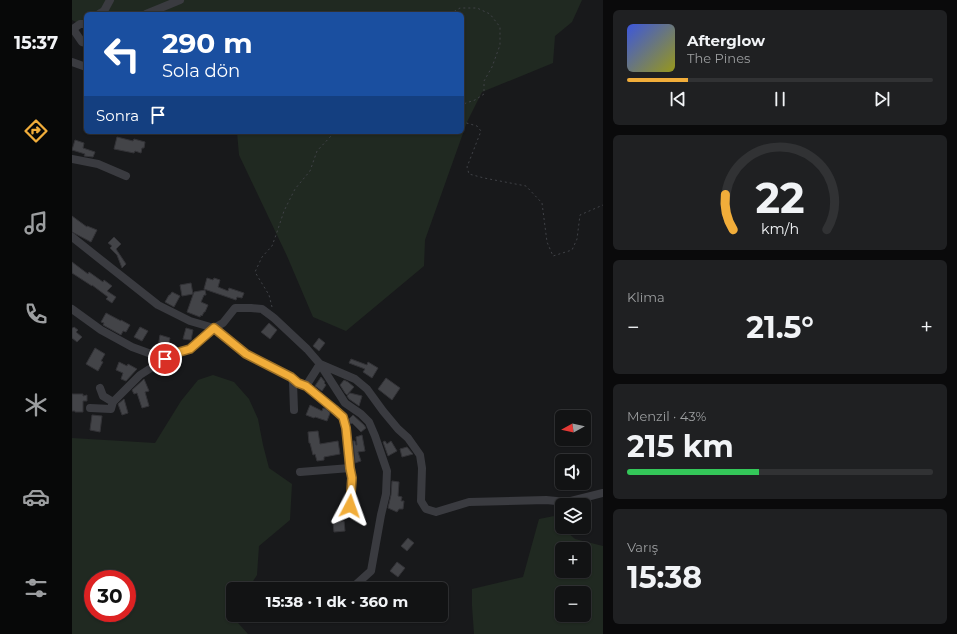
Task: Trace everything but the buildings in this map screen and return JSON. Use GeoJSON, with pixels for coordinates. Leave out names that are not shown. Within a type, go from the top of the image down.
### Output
{"type":"FeatureCollection","features":[{"type":"Feature","properties":{"kind":"street"},"geometry":{"type":"LineString","coordinates":[[102,12],[110,0]]}},
{"type":"Feature","properties":{"kind":"street"},"geometry":{"type":"LineString","coordinates":[[151,12],[180,0]]}},
{"type":"Feature","properties":{"kind":"street"},"geometry":{"type":"LineString","coordinates":[[84,23],[73,29],[84,43]]}},
{"type":"Feature","properties":{"kind":"street"},"geometry":{"type":"LineString","coordinates":[[72,62],[84,66]]}},
{"type":"Feature","properties":{"kind":"street"},"geometry":{"type":"LineString","coordinates":[[72,159],[98,164],[126,176]]}},
{"type":"Feature","properties":{"kind":"street"},"geometry":{"type":"LineString","coordinates":[[72,237],[158,305],[190,321],[214,328],[246,354],[306,386],[343,417],[346,428],[352,478],[350,506]]}},
{"type":"Feature","properties":{"kind":"street"},"geometry":{"type":"LineString","coordinates":[[90,408],[111,410],[112,402],[140,375],[176,353],[190,349],[214,328],[223,323],[235,308],[262,309],[274,318],[306,349],[320,364],[345,403],[361,414],[369,422],[388,471],[386,494],[372,571],[359,582]]}},
{"type":"Feature","properties":{"kind":"street"},"geometry":{"type":"LineString","coordinates":[[72,309],[101,330],[132,347],[165,359]]}},
{"type":"Feature","properties":{"kind":"street"},"geometry":{"type":"LineString","coordinates":[[306,386],[320,364]]}},
{"type":"Feature","properties":{"kind":"street"},"geometry":{"type":"LineString","coordinates":[[320,364],[355,379],[367,389],[383,412],[408,438],[420,455],[422,468],[421,501],[426,509],[436,512],[469,502],[546,500],[566,502],[603,493]]}},
{"type":"Feature","properties":{"kind":"street"},"geometry":{"type":"LineString","coordinates":[[291,377],[293,382],[294,410]]}},
{"type":"Feature","properties":{"kind":"street"},"geometry":{"type":"LineString","coordinates":[[100,388],[104,396],[112,402]]}},
{"type":"Feature","properties":{"kind":"street"},"geometry":{"type":"LineString","coordinates":[[300,472],[350,468]]}},
{"type":"Feature","properties":{"kind":"path"},"geometry":{"type":"LineString","coordinates":[[453,12],[460,8],[477,8],[490,14],[500,27],[500,45],[492,67],[484,81],[484,94],[475,100],[464,104]]}},
{"type":"Feature","properties":{"kind":"path"},"geometry":{"type":"LineString","coordinates":[[464,122],[477,126],[481,131],[467,167],[470,174],[526,186],[542,203],[547,242],[553,256],[572,250],[577,239],[580,215],[603,205]]}},
{"type":"Feature","properties":{"kind":"path"},"geometry":{"type":"LineString","coordinates":[[274,318],[269,295],[255,272],[262,257],[272,246],[284,211],[295,189],[310,170],[317,151],[332,134]]}},
{"type":"Feature","properties":{"kind":"shaded area"},"geometry":{"type":"Polygon","coordinates":[[[72,0],[582,0],[572,22],[555,36],[553,63],[482,92],[464,130],[464,12],[84,12],[84,26],[72,20],[72,0]]]}},
{"type":"Feature","properties":{"kind":"shaded area"},"geometry":{"type":"Polygon","coordinates":[[[237,134],[463,134],[425,240],[424,266],[346,331],[313,317],[287,256],[239,155],[237,134]]]}},
{"type":"Feature","properties":{"kind":"shaded area"},"geometry":{"type":"Polygon","coordinates":[[[213,375],[234,382],[249,399],[258,419],[269,468],[292,484],[290,520],[259,546],[257,575],[252,582],[226,582],[226,622],[237,622],[248,634],[72,634],[72,438],[155,443],[181,401],[198,380],[213,375]]]}},
{"type":"Feature","properties":{"kind":"shaded area"},"geometry":{"type":"Polygon","coordinates":[[[554,516],[555,534],[569,534],[575,539],[587,542],[555,542],[555,578],[591,578],[591,543],[603,546],[603,634],[474,634],[472,589],[523,577],[539,519],[554,516]]]}},
{"type":"Feature","properties":{"kind":"route"},"geometry":{"type":"LineString","coordinates":[[165,359],[176,353],[190,349],[214,328],[246,354],[306,386],[343,417],[346,428],[352,478],[350,506]]}}]}
